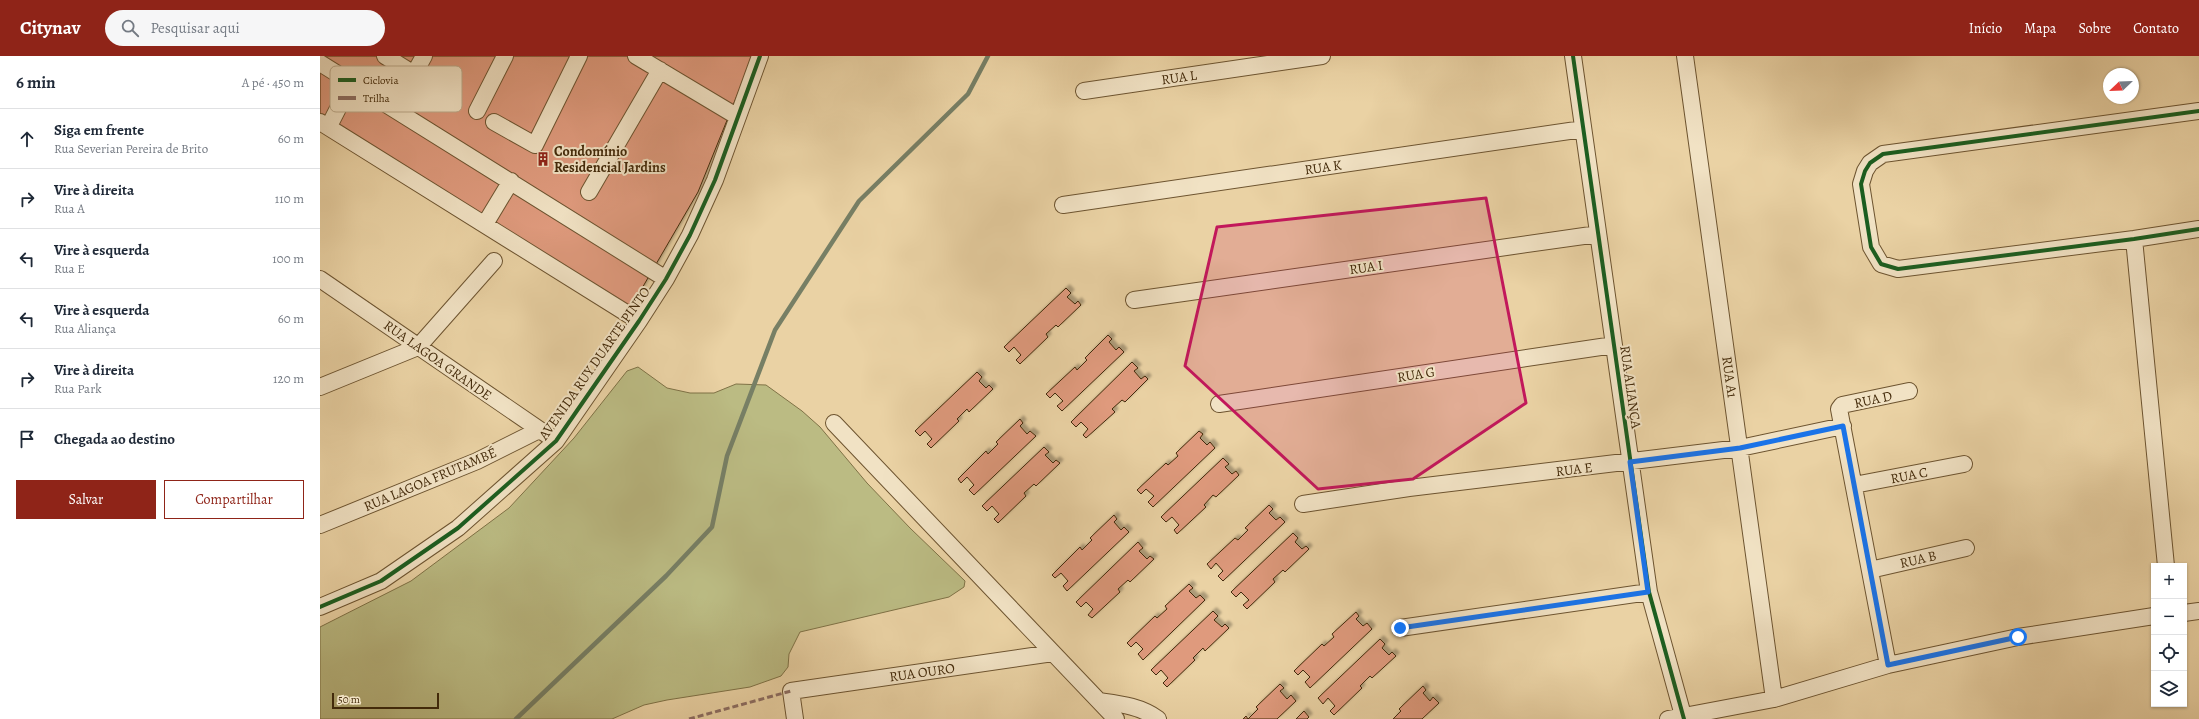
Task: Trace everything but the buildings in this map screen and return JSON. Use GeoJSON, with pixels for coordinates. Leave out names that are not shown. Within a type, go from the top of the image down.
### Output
{"type":"FeatureCollection","features":[{"type":"Feature","properties":{"kind":"street"},"geometry":{"type":"LineString","coordinates":[[385,56],[401,66]]}},
{"type":"Feature","properties":{"kind":"street"},"geometry":{"type":"LineString","coordinates":[[418,66],[424,56]]}},
{"type":"Feature","properties":{"kind":"street"},"geometry":{"type":"LineString","coordinates":[[477,111],[505,56]]}},
{"type":"Feature","properties":{"kind":"street"},"geometry":{"type":"LineString","coordinates":[[494,122],[535,145],[579,56]]}},
{"type":"Feature","properties":{"kind":"street","name":"AVENIDA RUY DUARTE PINTO"},"geometry":{"type":"LineString","coordinates":[[320,607],[381,581],[458,528],[556,441],[639,321],[666,279],[690,235],[709,194],[760,56]]}},
{"type":"Feature","properties":{"kind":"street","name":"RUA L"},"geometry":{"type":"LineString","coordinates":[[1084,91],[1322,56]]}},
{"type":"Feature","properties":{"kind":"street","name":"RUA ALIANÇA"},"geometry":{"type":"LineString","coordinates":[[1573,56],[1648,592],[1678,718]]}},
{"type":"Feature","properties":{"kind":"street","name":"RUA A1"},"geometry":{"type":"LineString","coordinates":[[1685,56],[1774,699]]}},
{"type":"Feature","properties":{"kind":"street"},"geometry":{"type":"LineString","coordinates":[[589,192],[649,61],[738,117]]}},
{"type":"Feature","properties":{"kind":"street"},"geometry":{"type":"LineString","coordinates":[[320,63],[330,69]]}},
{"type":"Feature","properties":{"kind":"street"},"geometry":{"type":"LineString","coordinates":[[2199,111],[1884,154],[1870,163],[1865,171],[1862,184],[1871,247],[1876,258],[1888,267],[1898,269],[2134,239],[2199,228]]}},
{"type":"Feature","properties":{"kind":"street"},"geometry":{"type":"LineString","coordinates":[[332,112],[324,124],[639,321]]}},
{"type":"Feature","properties":{"kind":"street"},"geometry":{"type":"LineString","coordinates":[[401,112],[666,279]]}},
{"type":"Feature","properties":{"kind":"street","name":"RUA K"},"geometry":{"type":"LineString","coordinates":[[1063,205],[1583,129]]}},
{"type":"Feature","properties":{"kind":"street"},"geometry":{"type":"LineString","coordinates":[[485,224],[511,181]]}},
{"type":"Feature","properties":{"kind":"street","name":"RUA I"},"geometry":{"type":"LineString","coordinates":[[1134,300],[1598,234]]}},
{"type":"Feature","properties":{"kind":"street"},"geometry":{"type":"LineString","coordinates":[[2134,239],[2166,563]]}},
{"type":"Feature","properties":{"kind":"street"},"geometry":{"type":"LineString","coordinates":[[320,387],[418,347],[494,261]]}},
{"type":"Feature","properties":{"kind":"street","name":"RUA LAGOA GRANDE"},"geometry":{"type":"LineString","coordinates":[[320,279],[556,441]]}},
{"type":"Feature","properties":{"kind":"street","name":"RUA G"},"geometry":{"type":"LineString","coordinates":[[1219,404],[1614,345]]}},
{"type":"Feature","properties":{"kind":"street","name":"RUA D"},"geometry":{"type":"LineString","coordinates":[[1843,426],[1839,409],[1842,405],[1908,391]]}},
{"type":"Feature","properties":{"kind":"street"},"geometry":{"type":"LineString","coordinates":[[834,423],[1116,719]]}},
{"type":"Feature","properties":{"kind":"street"},"geometry":{"type":"LineString","coordinates":[[1843,426],[1888,665]]}},
{"type":"Feature","properties":{"kind":"street","name":"RUA E"},"geometry":{"type":"LineString","coordinates":[[1303,504],[1409,488],[1740,448],[1843,426]]}},
{"type":"Feature","properties":{"kind":"street","name":"RUA LAGOA FRUTAMBÉ"},"geometry":{"type":"LineString","coordinates":[[320,525],[477,461],[540,430]]}},
{"type":"Feature","properties":{"kind":"street","name":"RUA C"},"geometry":{"type":"LineString","coordinates":[[1854,485],[1964,464]]}},
{"type":"Feature","properties":{"kind":"street","name":"RUA B"},"geometry":{"type":"LineString","coordinates":[[1870,570],[1966,548]]}},
{"type":"Feature","properties":{"kind":"street"},"geometry":{"type":"LineString","coordinates":[[1400,628],[1648,592]]}},
{"type":"Feature","properties":{"kind":"street"},"geometry":{"type":"LineString","coordinates":[[2187,612],[2199,611]]}},
{"type":"Feature","properties":{"kind":"street"},"geometry":{"type":"LineString","coordinates":[[1678,718],[1774,699],[1888,665],[2018,637],[2151,616]]}},
{"type":"Feature","properties":{"kind":"street","name":"RUA OURO"},"geometry":{"type":"LineString","coordinates":[[795,719],[791,691],[1053,653]]}},
{"type":"Feature","properties":{"kind":"street"},"geometry":{"type":"LineString","coordinates":[[1099,702],[1124,704],[1147,712],[1158,719]]}},
{"type":"Feature","properties":{"kind":"highlighted area"},"geometry":{"type":"Polygon","coordinates":[[[1486,198],[1526,403],[1413,479],[1318,489],[1185,366],[1217,227],[1486,198]]]}},
{"type":"Feature","properties":{"kind":"green space"},"geometry":{"type":"Polygon","coordinates":[[[638,367],[667,388],[690,393],[714,393],[736,384],[766,385],[802,411],[820,427],[867,483],[910,528],[965,581],[964,587],[949,597],[800,632],[789,654],[788,667],[781,676],[750,687],[644,705],[612,719],[320,719],[320,627],[411,581],[509,508],[574,438],[627,371],[638,367]]]}},
{"type":"Feature","properties":{"kind":"waterway"},"geometry":{"type":"LineString","coordinates":[[516,719],[666,576],[712,527],[727,456],[775,330],[859,201],[968,94],[988,56]]}},
{"type":"Feature","properties":{"kind":"marked path"},"geometry":{"type":"LineString","coordinates":[[689,719],[791,691]]}},
{"type":"Feature","properties":{"kind":"cycle path"},"geometry":{"type":"LineString","coordinates":[[320,607],[381,581],[458,528],[556,441],[639,321],[666,279],[690,235],[715,180],[760,56]]}},
{"type":"Feature","properties":{"kind":"cycle path"},"geometry":{"type":"LineString","coordinates":[[1573,56],[1649,592],[1684,719]]}},
{"type":"Feature","properties":{"kind":"cycle path"},"geometry":{"type":"LineString","coordinates":[[2199,111],[1883,154],[1870,163],[1865,171],[1861,184],[1871,247],[1881,264],[1898,269],[2134,239],[2199,229]]}},
{"type":"Feature","properties":{"kind":"place","name":"Condomínio Residencial Jardins"},"geometry":{"type":"Point","coordinates":[543,159]}},
{"type":"Feature","properties":{"kind":"route"},"geometry":{"type":"LineString","coordinates":[[1400,628],[1648,592],[1630,462],[1740,448],[1843,426],[1888,665],[2018,637]]}}]}
